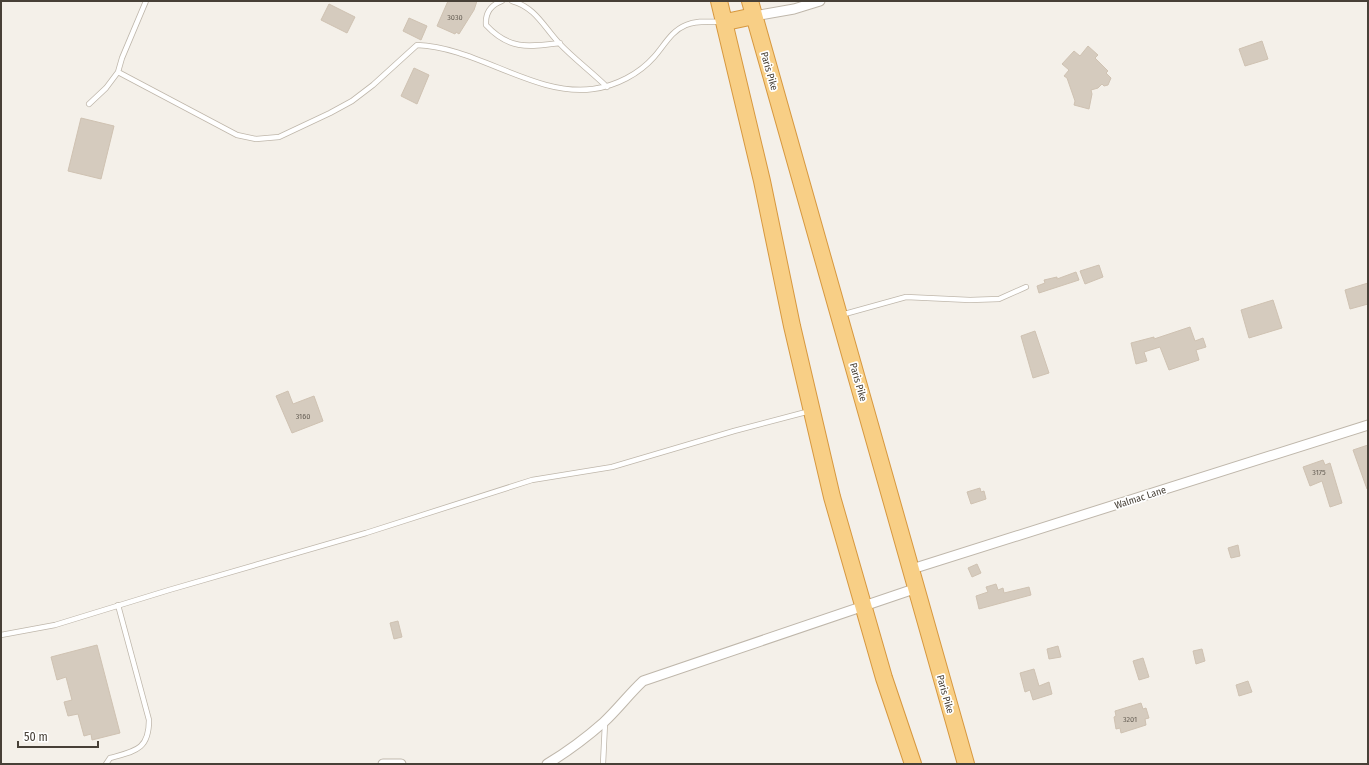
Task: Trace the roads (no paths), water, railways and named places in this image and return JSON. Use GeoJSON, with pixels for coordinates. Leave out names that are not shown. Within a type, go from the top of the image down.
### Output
{"type":"FeatureCollection","features":[{"type":"Feature","properties":{"kind":"highway"},"geometry":{"type":"LineString","coordinates":[[719,1],[726,22],[832,497],[884,678],[913,764]]}},
{"type":"Feature","properties":{"kind":"highway"},"geometry":{"type":"LineString","coordinates":[[726,22],[752,8]]}},
{"type":"Feature","properties":{"kind":"highway","name":"Paris Pike"},"geometry":{"type":"LineString","coordinates":[[752,8],[966,764]]}},
{"type":"Feature","properties":{"kind":"street"},"geometry":{"type":"LineString","coordinates":[[752,8],[794,9],[820,1]]}},
{"type":"Feature","properties":{"kind":"street","name":"Walmac Lane"},"geometry":{"type":"LineString","coordinates":[[912,569],[1368,425]]}},
{"type":"Feature","properties":{"kind":"street"},"geometry":{"type":"LineString","coordinates":[[547,764],[566,752],[605,721],[629,693],[643,682],[917,588]]}},
{"type":"Feature","properties":{"kind":"street"},"geometry":{"type":"LineString","coordinates":[[384,764],[400,764]]}},
{"type":"Feature","properties":{"kind":"lane"},"geometry":{"type":"LineString","coordinates":[[89,104],[106,88],[118,72],[122,58],[146,1]]}},
{"type":"Feature","properties":{"kind":"lane"},"geometry":{"type":"LineString","coordinates":[[502,1],[490,8],[485,18],[486,25],[496,35],[514,44],[527,46],[560,43]]}},
{"type":"Feature","properties":{"kind":"lane"},"geometry":{"type":"LineString","coordinates":[[512,1],[523,4],[537,16],[560,43],[607,87]]}},
{"type":"Feature","properties":{"kind":"lane"},"geometry":{"type":"LineString","coordinates":[[118,72],[237,136],[256,139],[279,136],[341,107],[378,81],[417,45],[447,50],[486,62],[556,88],[591,90],[607,87],[636,73],[654,57],[676,31],[685,25],[696,21],[726,22]]}},
{"type":"Feature","properties":{"kind":"lane"},"geometry":{"type":"LineString","coordinates":[[840,315],[906,297],[970,300],[999,298],[1026,287]]}},
{"type":"Feature","properties":{"kind":"lane"},"geometry":{"type":"LineString","coordinates":[[1,635],[55,625],[118,605],[374,531],[532,480],[612,467],[734,431],[812,411]]}},
{"type":"Feature","properties":{"kind":"lane"},"geometry":{"type":"LineString","coordinates":[[106,764],[110,758],[134,752],[144,743],[149,734],[149,720],[118,605]]}},
{"type":"Feature","properties":{"kind":"lane"},"geometry":{"type":"LineString","coordinates":[[603,764],[605,721]]}}]}
